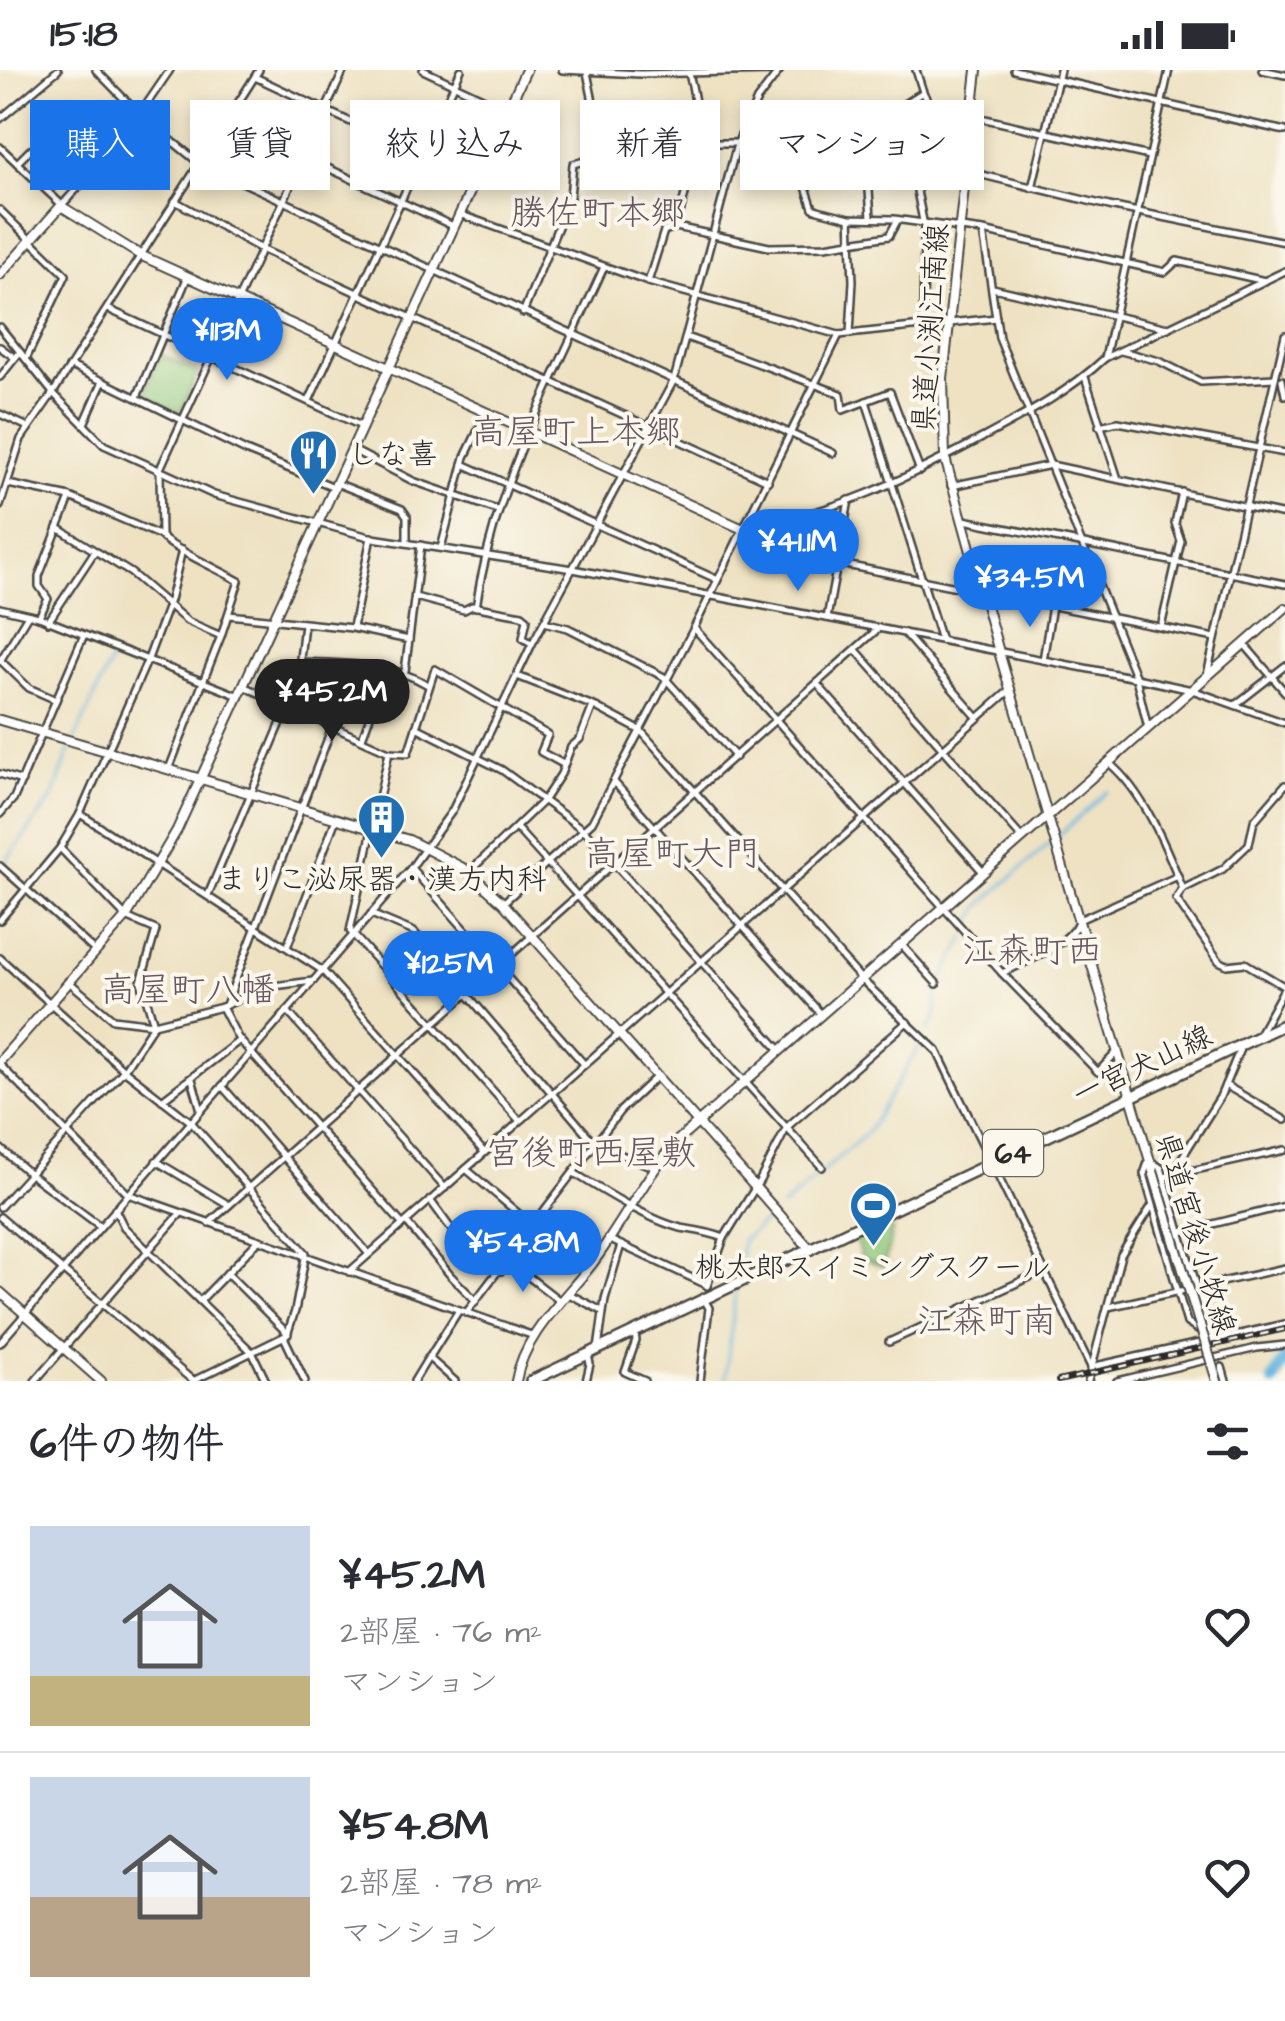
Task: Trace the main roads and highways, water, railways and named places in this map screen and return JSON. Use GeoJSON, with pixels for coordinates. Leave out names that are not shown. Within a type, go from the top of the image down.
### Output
{"type":"FeatureCollection","features":[{"type":"Feature","properties":{"kind":"main road","name":"一宮犬山線"},"geometry":{"type":"LineString","coordinates":[[531,1381],[1285,1024]]}},
{"type":"Feature","properties":{"kind":"waterway"},"geometry":{"type":"LineString","coordinates":[[75,739],[114,654]]}},
{"type":"Feature","properties":{"kind":"waterway"},"geometry":{"type":"LineString","coordinates":[[1,868],[53,797],[71,746]]}},
{"type":"Feature","properties":{"kind":"waterway"},"geometry":{"type":"LineString","coordinates":[[1057,837],[1108,791]]}},
{"type":"Feature","properties":{"kind":"waterway"},"geometry":{"type":"LineString","coordinates":[[968,930],[981,905],[1051,842]]}},
{"type":"Feature","properties":{"kind":"waterway"},"geometry":{"type":"LineString","coordinates":[[927,1033],[936,1016],[937,990],[965,937]]}},
{"type":"Feature","properties":{"kind":"waterway"},"geometry":{"type":"LineString","coordinates":[[782,1207],[867,1133],[921,1044]]}},
{"type":"Feature","properties":{"kind":"waterway"},"geometry":{"type":"LineString","coordinates":[[737,1280],[742,1241],[772,1215]]}},
{"type":"Feature","properties":{"kind":"waterway"},"geometry":{"type":"LineString","coordinates":[[725,1381],[736,1287]]}},
{"type":"Feature","properties":{"kind":"waterway"},"geometry":{"type":"LineString","coordinates":[[1273,1381],[1285,1358]]}},
{"type":"Feature","properties":{"kind":"railway"},"geometry":{"type":"LineString","coordinates":[[1058,1381],[1285,1329]]}},
{"type":"Feature","properties":{"kind":"place","name":"しな喜"},"geometry":{"type":"Point","coordinates":[313,496]}},
{"type":"Feature","properties":{"kind":"place","name":"まりこ泌尿器・漢方内科"},"geometry":{"type":"Point","coordinates":[382,860]}},
{"type":"Feature","properties":{"kind":"place","name":"桃太郎スイミングスクール"},"geometry":{"type":"Point","coordinates":[873,1248]}},
{"type":"Feature","properties":{"kind":"district","name":"勝佐町本郷"},"geometry":{"type":"Point","coordinates":[598,212]}},
{"type":"Feature","properties":{"kind":"district","name":"高屋町上本郷"},"geometry":{"type":"Point","coordinates":[576,431]}},
{"type":"Feature","properties":{"kind":"district","name":"高屋町大門"},"geometry":{"type":"Point","coordinates":[672,853]}},
{"type":"Feature","properties":{"kind":"district","name":"江森町西"},"geometry":{"type":"Point","coordinates":[1032,950]}},
{"type":"Feature","properties":{"kind":"district","name":"高屋町八幡"},"geometry":{"type":"Point","coordinates":[188,989]}},
{"type":"Feature","properties":{"kind":"district","name":"宮後町西屋敷"},"geometry":{"type":"Point","coordinates":[591,1152]}},
{"type":"Feature","properties":{"kind":"district","name":"江森町南"},"geometry":{"type":"Point","coordinates":[987,1320]}}]}
